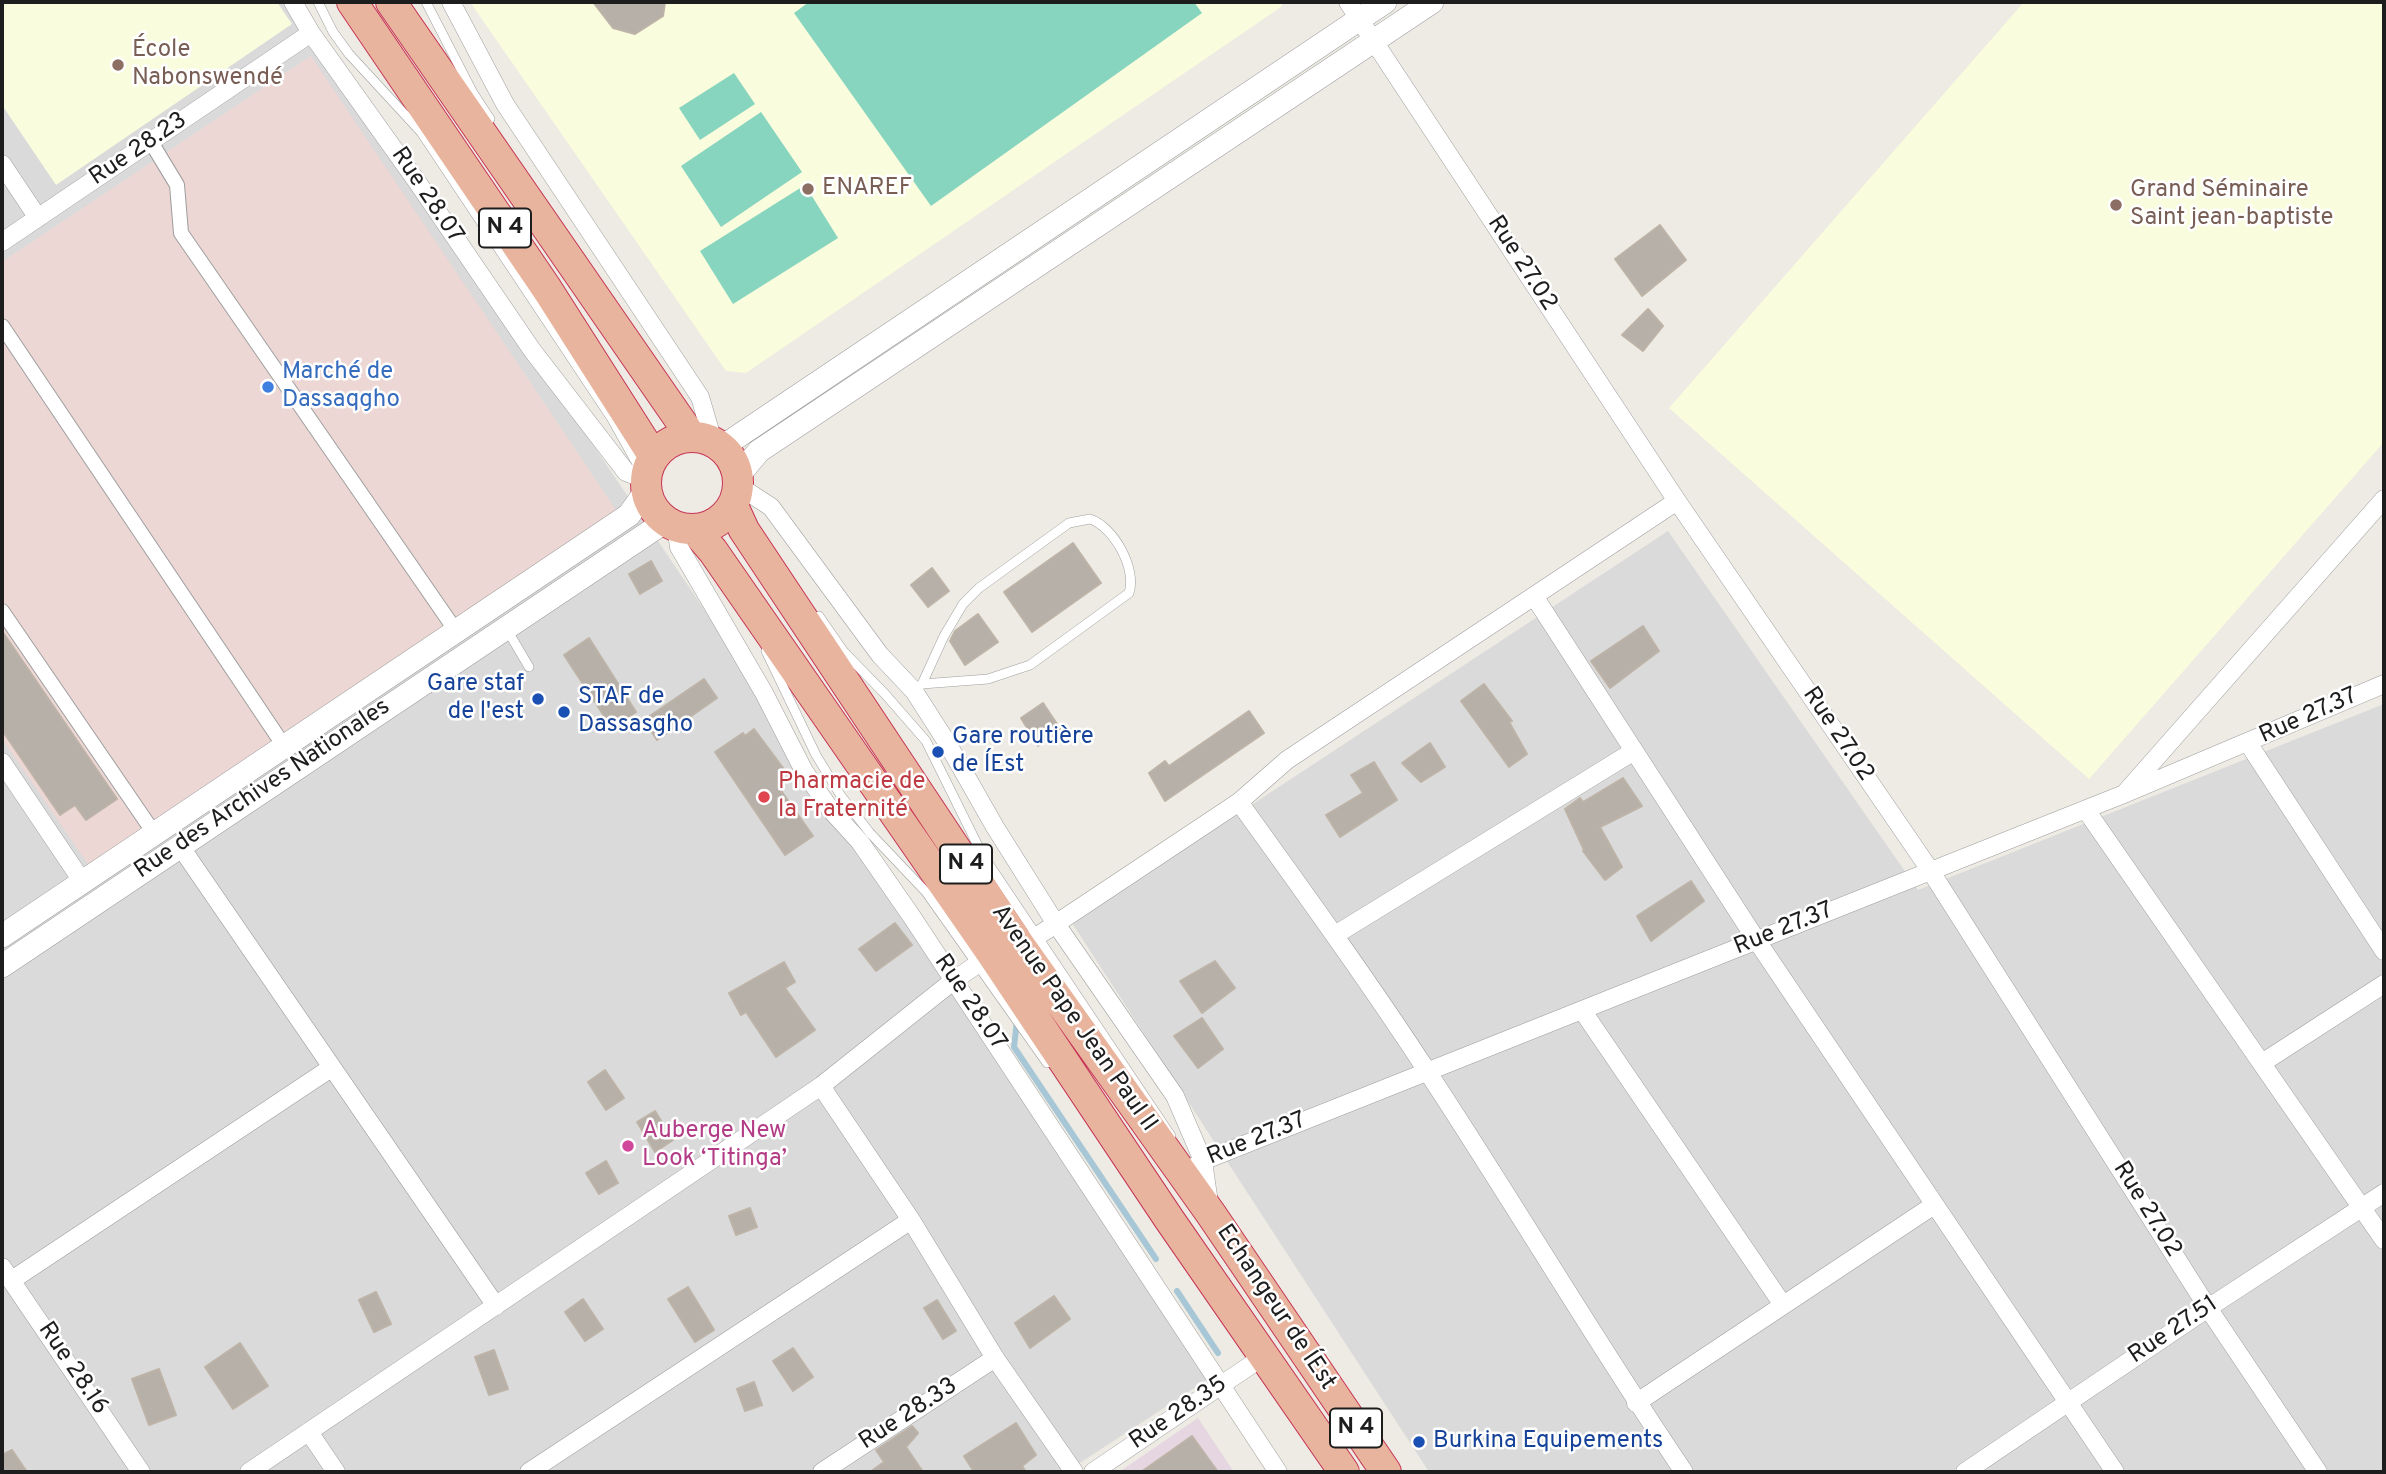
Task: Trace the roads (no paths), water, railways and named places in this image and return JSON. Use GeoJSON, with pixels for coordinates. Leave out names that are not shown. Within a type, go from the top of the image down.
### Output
{"type":"FeatureCollection","features":[{"type":"Feature","properties":{"kind":"highway","name":"Avenue Pape Jean Paul II"},"geometry":{"type":"LineString","coordinates":[[352,2],[547,289],[649,476],[654,511],[713,551],[984,959],[1169,1219]]}},
{"type":"Feature","properties":{"kind":"highway","name":"Avenue Pape Jean Paul II"},"geometry":{"type":"LineString","coordinates":[[391,2],[707,441],[735,465],[744,530],[1030,941],[1193,1167],[1211,1214]]}},
{"type":"Feature","properties":{"kind":"highway"},"geometry":{"type":"LineString","coordinates":[[649,476],[670,442],[707,441]]}},
{"type":"Feature","properties":{"kind":"highway"},"geometry":{"type":"LineString","coordinates":[[681,527],[710,527],[719,522],[738,494]]}},
{"type":"Feature","properties":{"kind":"highway","name":"Echangeur de l´Est"},"geometry":{"type":"LineString","coordinates":[[1211,1214],[1386,1472]]}},
{"type":"Feature","properties":{"kind":"highway","name":"Echangeur de l´Est"},"geometry":{"type":"LineString","coordinates":[[1169,1219],[1342,1472]]}},
{"type":"Feature","properties":{"kind":"highway"},"geometry":{"type":"LineString","coordinates":[[1326,1384],[1396,1472]]}},
{"type":"Feature","properties":{"kind":"street","name":"Rue 28.07"},"geometry":{"type":"LineString","coordinates":[[293,2],[311,33],[532,350],[625,472],[649,476]]}},
{"type":"Feature","properties":{"kind":"street"},"geometry":{"type":"LineString","coordinates":[[451,2],[505,104],[700,397],[707,441],[1354,10],[1385,2]]}},
{"type":"Feature","properties":{"kind":"street"},"geometry":{"type":"LineString","coordinates":[[1193,1167],[1175,1096],[1056,924],[995,827],[918,687],[880,655],[771,508],[738,494],[759,451],[1432,2]]}},
{"type":"Feature","properties":{"kind":"street","name":"Rue 27.02"},"geometry":{"type":"LineString","coordinates":[[1354,10],[1677,501],[1930,870],[2208,1308],[2318,1472]]}},
{"type":"Feature","properties":{"kind":"street","name":"Rue 28.23"},"geometry":{"type":"LineString","coordinates":[[2,242],[311,33]]}},
{"type":"Feature","properties":{"kind":"street"},"geometry":{"type":"LineString","coordinates":[[151,142],[177,185],[181,233],[456,631]]}},
{"type":"Feature","properties":{"kind":"street"},"geometry":{"type":"LineString","coordinates":[[2,164],[38,218]]}},
{"type":"Feature","properties":{"kind":"street"},"geometry":{"type":"LineString","coordinates":[[2,326],[284,746]]}},
{"type":"Feature","properties":{"kind":"street","name":"Rue des Archives Nationales"},"geometry":{"type":"LineString","coordinates":[[2,936],[629,515],[649,476]]}},
{"type":"Feature","properties":{"kind":"street"},"geometry":{"type":"LineString","coordinates":[[2124,794],[2384,499]]}},
{"type":"Feature","properties":{"kind":"street"},"geometry":{"type":"LineString","coordinates":[[1030,941],[1239,802],[1287,760],[1677,501]]}},
{"type":"Feature","properties":{"kind":"street","name":"Rue 28.07"},"geometry":{"type":"LineString","coordinates":[[681,527],[679,547],[764,693],[804,771],[830,810],[859,842],[905,906],[1279,1472]]}},
{"type":"Feature","properties":{"kind":"street","name":"Rue des Archives Nationales"},"geometry":{"type":"LineString","coordinates":[[2,966],[505,627],[681,527]]}},
{"type":"Feature","properties":{"kind":"street"},"geometry":{"type":"LineString","coordinates":[[1534,596],[1756,941],[2115,1472]]}},
{"type":"Feature","properties":{"kind":"street"},"geometry":{"type":"LineString","coordinates":[[2,611],[154,833]]}},
{"type":"Feature","properties":{"kind":"street","name":"Rue 27.37"},"geometry":{"type":"LineString","coordinates":[[1193,1167],[1930,870],[2086,810],[2384,684]]}},
{"type":"Feature","properties":{"kind":"street"},"geometry":{"type":"LineString","coordinates":[[2248,743],[2384,951]]}},
{"type":"Feature","properties":{"kind":"street"},"geometry":{"type":"LineString","coordinates":[[1335,935],[1634,751]]}},
{"type":"Feature","properties":{"kind":"street"},"geometry":{"type":"LineString","coordinates":[[2,762],[82,881]]}},
{"type":"Feature","properties":{"kind":"street"},"geometry":{"type":"LineString","coordinates":[[1239,802],[1335,935],[1428,1072],[1636,1403],[1684,1472]]}},
{"type":"Feature","properties":{"kind":"street"},"geometry":{"type":"LineString","coordinates":[[2086,810],[2384,1240]]}},
{"type":"Feature","properties":{"kind":"street"},"geometry":{"type":"LineString","coordinates":[[180,846],[496,1306]]}},
{"type":"Feature","properties":{"kind":"street"},"geometry":{"type":"LineString","coordinates":[[249,1472],[821,1086],[984,959]]}},
{"type":"Feature","properties":{"kind":"street"},"geometry":{"type":"LineString","coordinates":[[2262,1063],[2384,984]]}},
{"type":"Feature","properties":{"kind":"street"},"geometry":{"type":"LineString","coordinates":[[1583,1010],[1783,1305]]}},
{"type":"Feature","properties":{"kind":"street"},"geometry":{"type":"LineString","coordinates":[[7,1273],[331,1068]]}},
{"type":"Feature","properties":{"kind":"street"},"geometry":{"type":"LineString","coordinates":[[821,1086],[911,1220],[995,1358],[1074,1472]]}},
{"type":"Feature","properties":{"kind":"street","name":"Rue 27.51"},"geometry":{"type":"LineString","coordinates":[[1965,1472],[2208,1308],[2384,1194]]}},
{"type":"Feature","properties":{"kind":"street"},"geometry":{"type":"LineString","coordinates":[[1636,1403],[1934,1205]]}},
{"type":"Feature","properties":{"kind":"street"},"geometry":{"type":"LineString","coordinates":[[529,1472],[911,1220]]}},
{"type":"Feature","properties":{"kind":"street","name":"Rue 28.16"},"geometry":{"type":"LineString","coordinates":[[7,1273],[141,1472]]}},
{"type":"Feature","properties":{"kind":"street","name":"Rue 28.35"},"geometry":{"type":"LineString","coordinates":[[1093,1472],[1264,1356]]}},
{"type":"Feature","properties":{"kind":"street","name":"Rue 28.33"},"geometry":{"type":"LineString","coordinates":[[822,1472],[995,1358]]}},
{"type":"Feature","properties":{"kind":"street"},"geometry":{"type":"LineString","coordinates":[[309,1432],[336,1472]]}},
{"type":"Feature","properties":{"kind":"lane"},"geometry":{"type":"LineString","coordinates":[[318,2],[333,32],[349,54],[421,132],[649,476]]}},
{"type":"Feature","properties":{"kind":"lane"},"geometry":{"type":"LineString","coordinates":[[426,2],[473,93],[494,125]]}},
{"type":"Feature","properties":{"kind":"lane"},"geometry":{"type":"LineString","coordinates":[[549,213],[707,441]]}},
{"type":"Feature","properties":{"kind":"lane"},"geometry":{"type":"LineString","coordinates":[[1090,519],[1104,527],[1128,561],[1132,584],[1129,593],[1030,665],[988,679],[918,687],[951,622],[963,604],[979,588],[1069,523],[1090,519]]}},
{"type":"Feature","properties":{"kind":"lane"},"geometry":{"type":"LineString","coordinates":[[681,527],[708,563]]}},
{"type":"Feature","properties":{"kind":"lane"},"geometry":{"type":"LineString","coordinates":[[812,607],[844,652],[926,741],[982,854],[1030,941]]}},
{"type":"Feature","properties":{"kind":"lane"},"geometry":{"type":"LineString","coordinates":[[505,627],[529,667]]}},
{"type":"Feature","properties":{"kind":"lane"},"geometry":{"type":"LineString","coordinates":[[758,639],[792,702],[816,755],[841,796],[870,833],[984,959],[1049,1066]]}},
{"type":"Feature","properties":{"kind":"lane"},"geometry":{"type":"LineString","coordinates":[[1107,1144],[1169,1219]]}},
{"type":"Feature","properties":{"kind":"waterway"},"geometry":{"type":"LineString","coordinates":[[1017,1021],[1014,1047],[1156,1259]]}},
{"type":"Feature","properties":{"kind":"waterway"},"geometry":{"type":"LineString","coordinates":[[1177,1291],[1218,1353]]}},
{"type":"Feature","properties":{"kind":"place","name":"École Nabonswendé"},"geometry":{"type":"Point","coordinates":[118,65]}},
{"type":"Feature","properties":{"kind":"place","name":"ENAREF"},"geometry":{"type":"Point","coordinates":[808,189]}},
{"type":"Feature","properties":{"kind":"place","name":"Grand Séminaire Saint jean-baptiste"},"geometry":{"type":"Point","coordinates":[2116,205]}},
{"type":"Feature","properties":{"kind":"place","name":"Marché de Dassaqgho"},"geometry":{"type":"Point","coordinates":[268,387]}},
{"type":"Feature","properties":{"kind":"place","name":"Gare staf de l'est"},"geometry":{"type":"Point","coordinates":[538,699]}},
{"type":"Feature","properties":{"kind":"place","name":"STAF de Dassasgho"},"geometry":{"type":"Point","coordinates":[564,712]}},
{"type":"Feature","properties":{"kind":"place","name":"Gare routière de l´Est"},"geometry":{"type":"Point","coordinates":[938,752]}},
{"type":"Feature","properties":{"kind":"place","name":"Pharmacie de la Fraternité"},"geometry":{"type":"Point","coordinates":[764,797]}},
{"type":"Feature","properties":{"kind":"place","name":"Auberge New Look ‘Titinga’"},"geometry":{"type":"Point","coordinates":[628,1146]}},
{"type":"Feature","properties":{"kind":"place","name":"Burkina Equipements"},"geometry":{"type":"Point","coordinates":[1419,1442]}}]}
